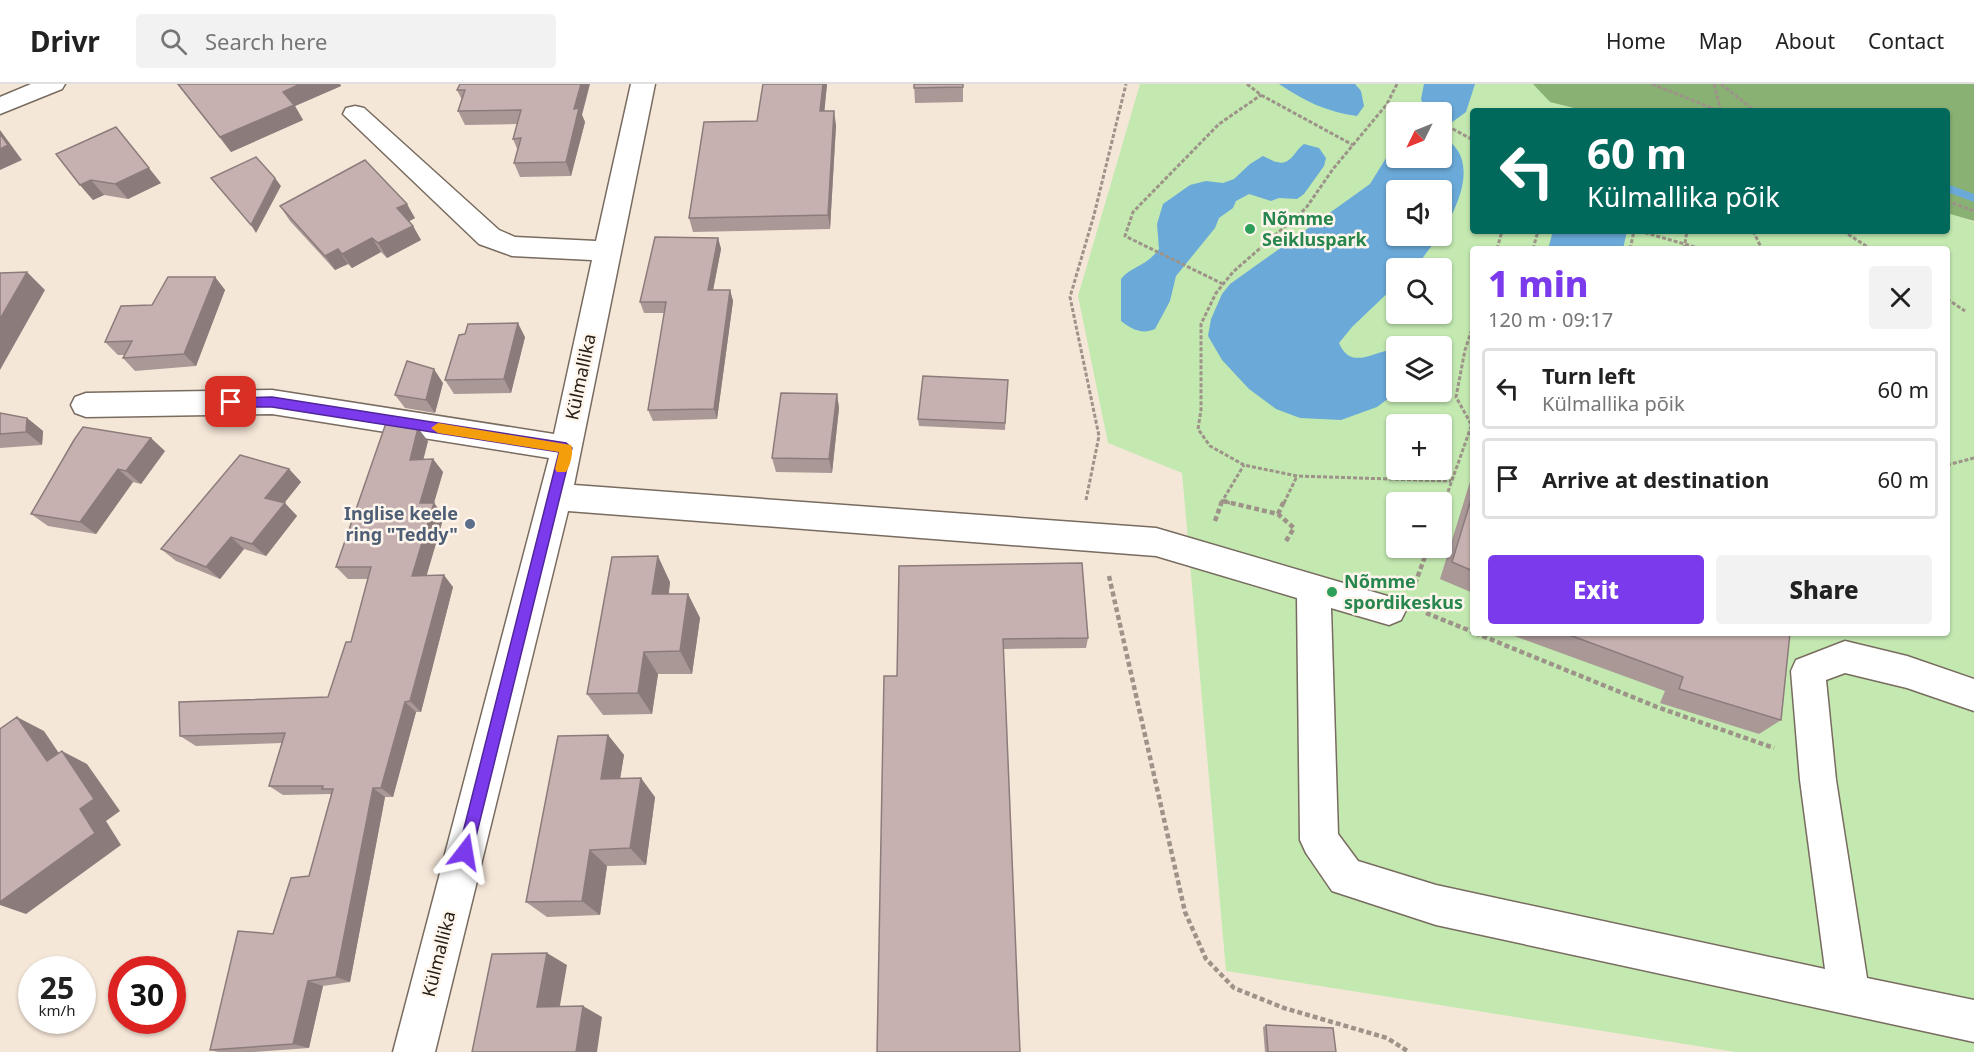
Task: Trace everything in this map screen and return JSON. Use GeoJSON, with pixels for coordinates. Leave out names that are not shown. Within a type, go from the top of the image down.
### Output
{"type":"FeatureCollection","features":[{"type":"Feature","properties":{"kind":"street"},"geometry":{"type":"LineString","coordinates":[[0,106],[53,84]]}},
{"type":"Feature","properties":{"kind":"street","name":"Külmallika"},"geometry":{"type":"LineString","coordinates":[[414,1052],[556,497],[643,84]]}},
{"type":"Feature","properties":{"kind":"street"},"geometry":{"type":"LineString","coordinates":[[355,114],[489,237],[512,246],[608,250]]}},
{"type":"Feature","properties":{"kind":"street"},"geometry":{"type":"LineString","coordinates":[[86,405],[272,402],[566,448]]}},
{"type":"Feature","properties":{"kind":"street"},"geometry":{"type":"LineString","coordinates":[[556,497],[1156,542],[1314,590],[1403,610]]}},
{"type":"Feature","properties":{"kind":"street"},"geometry":{"type":"LineString","coordinates":[[1314,590],[1319,840],[1346,877],[1436,905],[1974,1021]]}},
{"type":"Feature","properties":{"kind":"street"},"geometry":{"type":"LineString","coordinates":[[1849,993],[1817,763],[1808,670],[1845,657],[1907,672],[1974,695]]}},
{"type":"Feature","properties":{"kind":"path"},"geometry":{"type":"LineString","coordinates":[[1126,84],[1094,215],[1070,297],[1099,436],[1089,537],[1185,912],[1206,959],[1234,988],[1284,1008],[1387,1038],[1408,1052]]}},
{"type":"Feature","properties":{"kind":"path"},"geometry":{"type":"LineString","coordinates":[[1247,84],[1353,145]]}},
{"type":"Feature","properties":{"kind":"path"},"geometry":{"type":"LineString","coordinates":[[1389,102],[1392,90],[1397,84]]}},
{"type":"Feature","properties":{"kind":"path"},"geometry":{"type":"LineString","coordinates":[[1652,84],[1712,108]]}},
{"type":"Feature","properties":{"kind":"path"},"geometry":{"type":"LineString","coordinates":[[1714,84],[1719,108]]}},
{"type":"Feature","properties":{"kind":"path"},"geometry":{"type":"LineString","coordinates":[[1721,84],[1751,108]]}},
{"type":"Feature","properties":{"kind":"path"},"geometry":{"type":"LineString","coordinates":[[1223,284],[1125,236],[1133,212],[1219,124],[1261,94]]}},
{"type":"Feature","properties":{"kind":"path"},"geometry":{"type":"LineString","coordinates":[[1386,106],[1333,169],[1306,208],[1233,272],[1216,293],[1201,324],[1201,410],[1198,429],[1210,446],[1244,465],[1297,476],[1451,481]]}},
{"type":"Feature","properties":{"kind":"path"},"geometry":{"type":"LineString","coordinates":[[1452,127],[1470,138]]}},
{"type":"Feature","properties":{"kind":"path"},"geometry":{"type":"LineString","coordinates":[[1950,202],[1974,211]]}},
{"type":"Feature","properties":{"kind":"path"},"geometry":{"type":"LineString","coordinates":[[1650,234],[1691,246]]}},
{"type":"Feature","properties":{"kind":"path"},"geometry":{"type":"LineString","coordinates":[[1684,244],[1686,234]]}},
{"type":"Feature","properties":{"kind":"path"},"geometry":{"type":"LineString","coordinates":[[1848,234],[1866,246]]}},
{"type":"Feature","properties":{"kind":"path"},"geometry":{"type":"LineString","coordinates":[[1950,301],[1965,311]]}},
{"type":"Feature","properties":{"kind":"path"},"geometry":{"type":"LineString","coordinates":[[1470,335],[1456,397],[1470,421]]}},
{"type":"Feature","properties":{"kind":"path"},"geometry":{"type":"LineString","coordinates":[[1447,492],[1470,429]]}},
{"type":"Feature","properties":{"kind":"path"},"geometry":{"type":"LineString","coordinates":[[1950,464],[1974,458]]}},
{"type":"Feature","properties":{"kind":"path"},"geometry":{"type":"LineString","coordinates":[[1202,556],[1222,501],[1244,465]]}},
{"type":"Feature","properties":{"kind":"path"},"geometry":{"type":"LineString","coordinates":[[1278,514],[1297,476]]}},
{"type":"Feature","properties":{"kind":"path"},"geometry":{"type":"LineString","coordinates":[[1222,501],[1278,514],[1294,528],[1265,575]]}},
{"type":"Feature","properties":{"kind":"path"},"geometry":{"type":"LineString","coordinates":[[1403,610],[1470,632]]}},
{"type":"Feature","properties":{"kind":"path"},"geometry":{"type":"LineString","coordinates":[[1481,636],[1657,707],[1817,763]]}},
{"type":"Feature","properties":{"kind":"green space","name":"Nõmme spordikeskus"},"geometry":{"type":"Polygon","coordinates":[[[1140,84],[1595,84],[1661,108],[1470,108],[1470,234],[1950,234],[1950,213],[1974,222],[1974,1052],[1735,1052],[1226,971],[1182,473],[1108,443],[1078,296],[1140,84]]]}},
{"type":"Feature","properties":{"kind":"green space"},"geometry":{"type":"Polygon","coordinates":[[[1533,84],[1974,84],[1974,221],[1950,214],[1950,108],[1574,108],[1550,102],[1533,84]]]}},
{"type":"Feature","properties":{"kind":"water"},"geometry":{"type":"Polygon","coordinates":[[[1279,84],[1355,84],[1361,91],[1364,106],[1357,116],[1336,112],[1307,101],[1279,84]]]}},
{"type":"Feature","properties":{"kind":"water"},"geometry":{"type":"Polygon","coordinates":[[[1424,84],[1475,84],[1466,112],[1452,122],[1452,102],[1422,102],[1424,84]]]}},
{"type":"Feature","properties":{"kind":"water"},"geometry":{"type":"Polygon","coordinates":[[[1304,144],[1319,148],[1326,158],[1324,166],[1304,194],[1297,199],[1279,198],[1271,201],[1249,194],[1236,201],[1233,208],[1219,218],[1215,228],[1176,276],[1170,301],[1155,329],[1137,330],[1121,321],[1121,279],[1159,249],[1157,224],[1163,204],[1190,185],[1206,181],[1223,183],[1234,179],[1250,164],[1263,156],[1275,162],[1286,162],[1304,144]]]}},
{"type":"Feature","properties":{"kind":"water"},"geometry":{"type":"Polygon","coordinates":[[[1452,144],[1461,156],[1463,181],[1452,214],[1452,180],[1386,180],[1386,246],[1432,246],[1422,258],[1386,258],[1386,295],[1352,327],[1339,343],[1344,352],[1357,358],[1386,351],[1386,400],[1377,407],[1341,420],[1300,418],[1276,409],[1249,389],[1222,360],[1208,336],[1211,319],[1222,294],[1230,284],[1370,184],[1386,158],[1386,168],[1452,168],[1452,144]]]}},
{"type":"Feature","properties":{"kind":"water"},"geometry":{"type":"Polygon","coordinates":[[[1552,234],[1626,234],[1624,246],[1549,246],[1552,234]]]}},
{"type":"Feature","properties":{"kind":"building"},"geometry":{"type":"Polygon","coordinates":[[[178,84],[300,84],[283,92],[294,105],[220,137],[178,84]]]}},
{"type":"Feature","properties":{"kind":"building"},"geometry":{"type":"Polygon","coordinates":[[[460,84],[581,84],[574,109],[579,108],[566,162],[514,163],[521,138],[513,139],[521,110],[458,111],[465,90],[457,90],[460,84]]]}},
{"type":"Feature","properties":{"kind":"building"},"geometry":{"type":"Polygon","coordinates":[[[763,84],[823,84],[820,111],[834,111],[828,215],[689,218],[704,122],[757,121],[763,84]]]}},
{"type":"Feature","properties":{"kind":"building"},"geometry":{"type":"Polygon","coordinates":[[[914,84],[963,84],[963,87],[914,88],[914,84]]]}},
{"type":"Feature","properties":{"kind":"building"},"geometry":{"type":"Polygon","coordinates":[[[116,127],[149,168],[115,184],[91,180],[80,185],[56,154],[116,127]]]}},
{"type":"Feature","properties":{"kind":"building"},"geometry":{"type":"Polygon","coordinates":[[[0,134],[8,145],[0,149],[0,134]]]}},
{"type":"Feature","properties":{"kind":"building"},"geometry":{"type":"Polygon","coordinates":[[[256,157],[275,178],[251,225],[211,178],[256,157]]]}},
{"type":"Feature","properties":{"kind":"building"},"geometry":{"type":"Polygon","coordinates":[[[365,160],[407,204],[397,208],[413,226],[378,243],[372,238],[342,254],[338,249],[325,256],[280,206],[365,160]]]}},
{"type":"Feature","properties":{"kind":"building"},"geometry":{"type":"Polygon","coordinates":[[[655,237],[718,238],[708,290],[730,290],[714,409],[648,410],[666,302],[640,302],[655,237]]]}},
{"type":"Feature","properties":{"kind":"building"},"geometry":{"type":"Polygon","coordinates":[[[27,272],[0,319],[0,273],[27,272]]]}},
{"type":"Feature","properties":{"kind":"building"},"geometry":{"type":"Polygon","coordinates":[[[168,277],[215,277],[184,354],[123,358],[132,341],[105,342],[121,306],[152,305],[168,277]]]}},
{"type":"Feature","properties":{"kind":"building"},"geometry":{"type":"Polygon","coordinates":[[[518,323],[504,379],[445,380],[459,335],[465,334],[468,324],[518,323]]]}},
{"type":"Feature","properties":{"kind":"building"},"geometry":{"type":"Polygon","coordinates":[[[407,361],[434,369],[426,400],[395,395],[407,361]]]}},
{"type":"Feature","properties":{"kind":"building"},"geometry":{"type":"Polygon","coordinates":[[[923,376],[1008,380],[1005,423],[918,419],[923,376]]]}},
{"type":"Feature","properties":{"kind":"building"},"geometry":{"type":"Polygon","coordinates":[[[781,393],[837,394],[829,459],[772,458],[781,393]]]}},
{"type":"Feature","properties":{"kind":"building"},"geometry":{"type":"Polygon","coordinates":[[[0,413],[27,418],[26,432],[0,434],[0,413]]]}},
{"type":"Feature","properties":{"kind":"building"},"geometry":{"type":"Polygon","coordinates":[[[386,423],[418,428],[410,460],[433,459],[420,503],[434,503],[412,576],[444,575],[410,701],[405,702],[381,788],[373,788],[336,977],[308,981],[293,1044],[210,1050],[238,931],[273,934],[291,878],[309,876],[333,789],[322,789],[323,786],[269,786],[285,733],[180,736],[179,702],[328,697],[346,642],[351,642],[371,567],[336,567],[386,423]]]}},
{"type":"Feature","properties":{"kind":"building"},"geometry":{"type":"Polygon","coordinates":[[[83,427],[151,438],[126,471],[118,469],[80,522],[31,514],[74,440],[83,427]]]}},
{"type":"Feature","properties":{"kind":"building"},"geometry":{"type":"Polygon","coordinates":[[[240,455],[289,469],[265,498],[285,503],[252,544],[231,537],[206,567],[161,549],[240,455]]]}},
{"type":"Feature","properties":{"kind":"building"},"geometry":{"type":"Polygon","coordinates":[[[1470,503],[1470,570],[1452,562],[1470,503]]]}},
{"type":"Feature","properties":{"kind":"building"},"geometry":{"type":"Polygon","coordinates":[[[658,556],[652,594],[688,594],[680,651],[644,652],[638,693],[587,694],[612,557],[658,556]]]}},
{"type":"Feature","properties":{"kind":"building"},"geometry":{"type":"Polygon","coordinates":[[[1082,563],[1088,638],[1003,639],[1020,1052],[877,1052],[884,676],[897,676],[899,566],[1082,563]]]}},
{"type":"Feature","properties":{"kind":"building"},"geometry":{"type":"Polygon","coordinates":[[[1572,636],[1790,636],[1781,720],[1679,689],[1683,677],[1572,636]]]}},
{"type":"Feature","properties":{"kind":"building"},"geometry":{"type":"Polygon","coordinates":[[[17,717],[47,761],[62,751],[94,799],[80,809],[95,833],[0,902],[0,729],[17,717]]]}},
{"type":"Feature","properties":{"kind":"building"},"geometry":{"type":"Polygon","coordinates":[[[608,735],[601,779],[641,778],[630,848],[590,850],[582,901],[526,902],[558,736],[608,735]]]}},
{"type":"Feature","properties":{"kind":"building"},"geometry":{"type":"Polygon","coordinates":[[[547,953],[537,1007],[583,1006],[576,1052],[472,1052],[492,954],[547,953]]]}},
{"type":"Feature","properties":{"kind":"building"},"geometry":{"type":"Polygon","coordinates":[[[1266,1025],[1333,1028],[1336,1052],[1268,1052],[1266,1025]]]}},
{"type":"Feature","properties":{"kind":"waterway"},"geometry":{"type":"LineString","coordinates":[[1950,189],[1974,198]]}},
{"type":"Feature","properties":{"kind":"slow traffic"},"geometry":{"type":"LineString","coordinates":[[438,428],[566,448],[562,469]]}},
{"type":"Feature","properties":{"kind":"place","name":"Nõmme Seikluspark"},"geometry":{"type":"Point","coordinates":[1250,229]}},
{"type":"Feature","properties":{"kind":"place","name":"Inglise keele ring \"Teddy\""},"geometry":{"type":"Point","coordinates":[470,524]}},
{"type":"Feature","properties":{"kind":"place","name":"Nõmme spordikeskus"},"geometry":{"type":"Point","coordinates":[1332,592]}},
{"type":"Feature","properties":{"kind":"route"},"geometry":{"type":"LineString","coordinates":[[231,402],[272,402],[566,448],[556,497],[465,852]]}}]}
